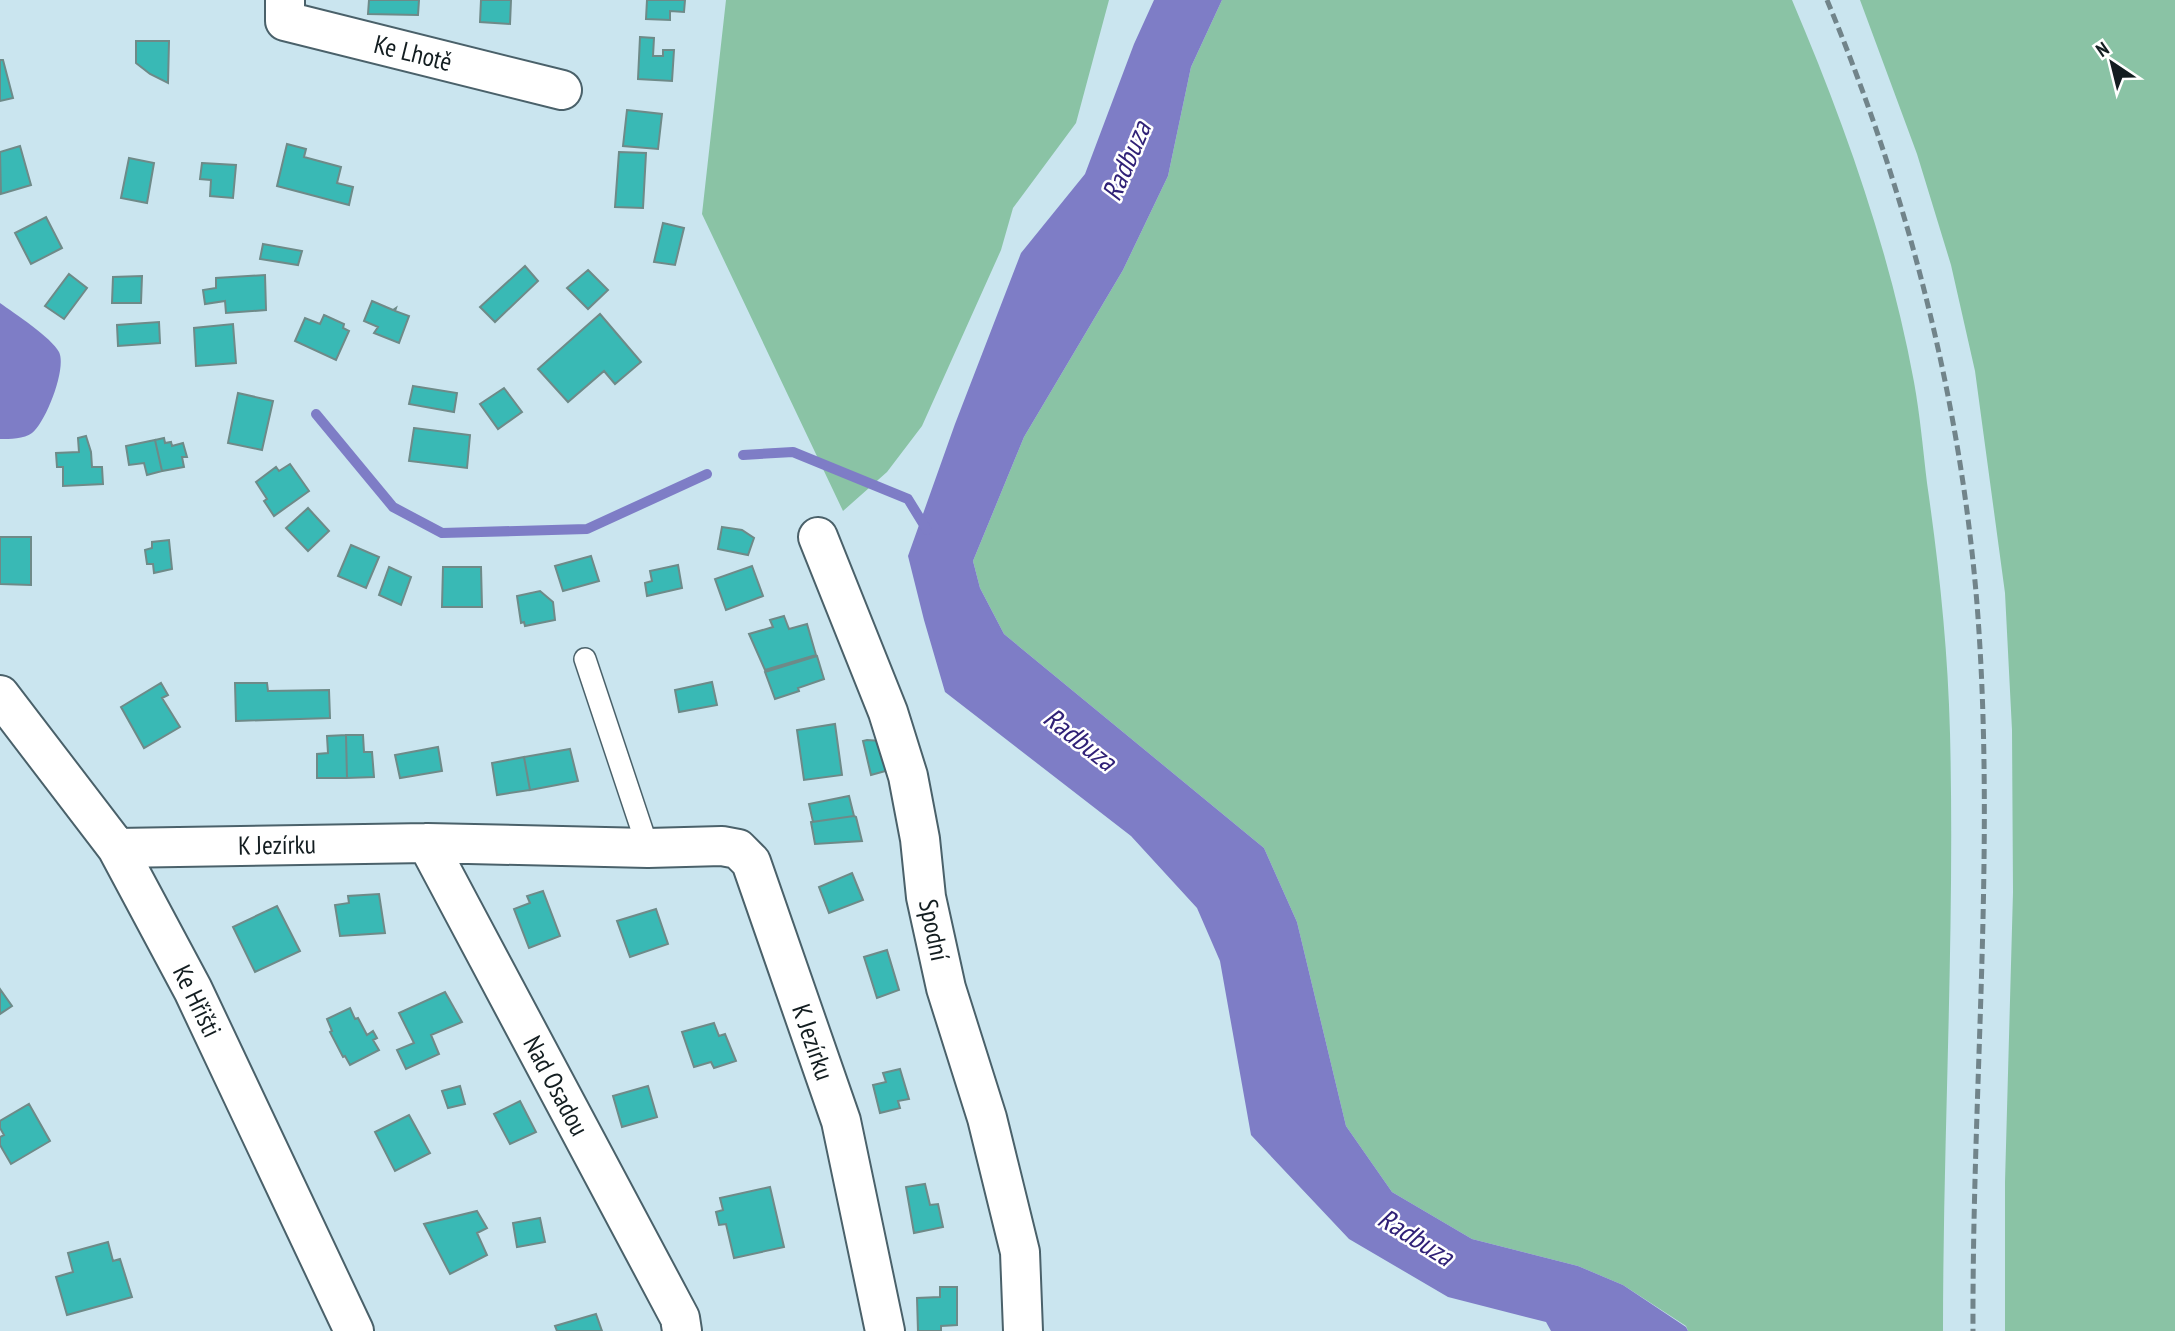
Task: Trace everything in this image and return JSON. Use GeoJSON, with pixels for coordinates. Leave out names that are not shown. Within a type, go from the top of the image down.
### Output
{"type":"FeatureCollection","features":[{"type":"Feature","properties":{"kind":"street","name":"Ke Lhotě"},"geometry":{"type":"LineString","coordinates":[[285,0],[285,21],[562,90]]}},
{"type":"Feature","properties":{"kind":"street","name":"Spodní"},"geometry":{"type":"LineString","coordinates":[[818,537],[888,712],[908,776],[920,839],[926,897],[946,988],[987,1118],[1020,1252],[1023,1331]]}},
{"type":"Feature","properties":{"kind":"street","name":"Ke Hřišti"},"geometry":{"type":"LineString","coordinates":[[0,695],[117,848],[193,990],[354,1331]]}},
{"type":"Feature","properties":{"kind":"street","name":"K Jezírku"},"geometry":{"type":"LineString","coordinates":[[117,848],[426,843],[648,848],[722,846],[738,849],[751,862],[841,1121],[885,1331]]}},
{"type":"Feature","properties":{"kind":"street","name":"Nad Osadou"},"geometry":{"type":"LineString","coordinates":[[426,843],[680,1318],[682,1331]]}},
{"type":"Feature","properties":{"kind":"lane"},"geometry":{"type":"LineString","coordinates":[[585,659],[648,848]]}},
{"type":"Feature","properties":{"kind":"green space"},"geometry":{"type":"Polygon","coordinates":[[[726,0],[1109,0],[1076,123],[1013,208],[1001,250],[922,426],[887,472],[843,511],[702,214],[726,0]]]}},
{"type":"Feature","properties":{"kind":"green space"},"geometry":{"type":"Polygon","coordinates":[[[1222,0],[1792,0],[1830,93],[1864,188],[1892,284],[1916,394],[1939,576],[1949,702],[1951,808],[1943,1331],[1688,1331],[1686,1326],[1623,1285],[1578,1266],[1472,1239],[1392,1192],[1346,1126],[1297,922],[1264,848],[1004,634],[980,588],[973,561],[1024,437],[1123,270],[1168,176],[1191,67],[1222,0]]]}},
{"type":"Feature","properties":{"kind":"green space"},"geometry":{"type":"Polygon","coordinates":[[[1860,0],[2175,0],[2175,1331],[2005,1331],[2005,1182],[2013,892],[2012,730],[2005,593],[1975,371],[1951,265],[1917,154],[1860,0]]]}},
{"type":"Feature","properties":{"kind":"water","name":"Radbuza"},"geometry":{"type":"Polygon","coordinates":[[[1154,0],[1222,0],[1191,67],[1168,176],[1123,270],[1024,437],[973,561],[980,588],[1004,634],[1264,848],[1297,922],[1346,1126],[1392,1192],[1472,1239],[1578,1266],[1623,1285],[1686,1327],[1688,1331],[1551,1331],[1546,1322],[1448,1297],[1349,1239],[1251,1135],[1220,961],[1197,908],[1131,836],[945,692],[908,556],[1021,253],[1085,174],[1134,44],[1154,0]]]}},
{"type":"Feature","properties":{"kind":"water"},"geometry":{"type":"Polygon","coordinates":[[[0,303],[49,340],[59,352],[61,360],[54,394],[38,427],[32,433],[17,438],[0,439],[0,303]]]}},
{"type":"Feature","properties":{"kind":"building"},"geometry":{"type":"Polygon","coordinates":[[[369,0],[419,0],[418,15],[368,14],[369,0]]]}},
{"type":"Feature","properties":{"kind":"building"},"geometry":{"type":"Polygon","coordinates":[[[481,0],[511,0],[510,24],[480,22],[481,0]]]}},
{"type":"Feature","properties":{"kind":"building"},"geometry":{"type":"Polygon","coordinates":[[[647,0],[685,0],[684,12],[670,11],[670,20],[646,19],[647,0]]]}},
{"type":"Feature","properties":{"kind":"building"},"geometry":{"type":"Polygon","coordinates":[[[640,37],[654,38],[653,56],[663,56],[663,50],[674,50],[672,81],[638,79],[640,37]]]}},
{"type":"Feature","properties":{"kind":"building"},"geometry":{"type":"Polygon","coordinates":[[[136,41],[169,41],[168,83],[136,63],[136,41]]]}},
{"type":"Feature","properties":{"kind":"building"},"geometry":{"type":"Polygon","coordinates":[[[0,60],[3,60],[13,98],[0,101],[0,60]]]}},
{"type":"Feature","properties":{"kind":"building"},"geometry":{"type":"Polygon","coordinates":[[[627,110],[662,114],[658,149],[623,146],[627,110]]]}},
{"type":"Feature","properties":{"kind":"building"},"geometry":{"type":"Polygon","coordinates":[[[287,144],[306,149],[304,157],[341,167],[337,183],[353,187],[349,205],[277,186],[287,144]]]}},
{"type":"Feature","properties":{"kind":"building"},"geometry":{"type":"Polygon","coordinates":[[[20,146],[31,185],[1,194],[0,152],[20,146]]]}},
{"type":"Feature","properties":{"kind":"building"},"geometry":{"type":"Polygon","coordinates":[[[619,152],[646,153],[643,208],[615,207],[619,152]]]}},
{"type":"Feature","properties":{"kind":"building"},"geometry":{"type":"Polygon","coordinates":[[[129,158],[154,163],[147,203],[121,198],[129,158]]]}},
{"type":"Feature","properties":{"kind":"building"},"geometry":{"type":"Polygon","coordinates":[[[202,163],[236,165],[233,198],[210,196],[211,180],[200,179],[202,163]]]}},
{"type":"Feature","properties":{"kind":"building"},"geometry":{"type":"Polygon","coordinates":[[[46,217],[62,248],[31,264],[15,233],[46,217]]]}},
{"type":"Feature","properties":{"kind":"building"},"geometry":{"type":"Polygon","coordinates":[[[663,223],[684,228],[675,265],[654,262],[663,223]]]}},
{"type":"Feature","properties":{"kind":"building"},"geometry":{"type":"Polygon","coordinates":[[[263,244],[302,251],[298,265],[260,259],[263,244]]]}},
{"type":"Feature","properties":{"kind":"building"},"geometry":{"type":"Polygon","coordinates":[[[525,266],[538,281],[495,322],[480,307],[525,266]]]}},
{"type":"Feature","properties":{"kind":"building"},"geometry":{"type":"Polygon","coordinates":[[[588,270],[608,290],[588,309],[567,288],[588,270]]]}},
{"type":"Feature","properties":{"kind":"building"},"geometry":{"type":"Polygon","coordinates":[[[69,274],[87,288],[64,319],[45,306],[69,274]]]}},
{"type":"Feature","properties":{"kind":"building"},"geometry":{"type":"Polygon","coordinates":[[[265,275],[266,310],[226,313],[225,301],[205,304],[203,290],[216,288],[216,278],[265,275]]]}},
{"type":"Feature","properties":{"kind":"building"},"geometry":{"type":"Polygon","coordinates":[[[142,276],[141,303],[112,303],[113,277],[142,276]]]}},
{"type":"Feature","properties":{"kind":"building"},"geometry":{"type":"Polygon","coordinates":[[[372,301],[393,310],[396,308],[395,311],[409,316],[399,343],[374,333],[378,327],[364,321],[372,301]]]}},
{"type":"Feature","properties":{"kind":"building"},"geometry":{"type":"Polygon","coordinates":[[[600,314],[641,362],[615,384],[604,371],[568,402],[538,369],[600,314]]]}},
{"type":"Feature","properties":{"kind":"building"},"geometry":{"type":"Polygon","coordinates":[[[324,315],[344,324],[343,328],[349,331],[336,360],[295,341],[305,318],[320,324],[324,315]]]}},
{"type":"Feature","properties":{"kind":"building"},"geometry":{"type":"Polygon","coordinates":[[[159,322],[160,343],[118,346],[117,325],[159,322]]]}},
{"type":"Feature","properties":{"kind":"building"},"geometry":{"type":"Polygon","coordinates":[[[233,324],[236,363],[196,366],[194,328],[233,324]]]}},
{"type":"Feature","properties":{"kind":"building"},"geometry":{"type":"Polygon","coordinates":[[[413,386],[457,393],[454,412],[409,404],[413,386]]]}},
{"type":"Feature","properties":{"kind":"building"},"geometry":{"type":"Polygon","coordinates":[[[504,388],[522,412],[498,429],[480,404],[504,388]]]}},
{"type":"Feature","properties":{"kind":"building"},"geometry":{"type":"Polygon","coordinates":[[[238,393],[273,401],[262,450],[228,443],[238,393]]]}},
{"type":"Feature","properties":{"kind":"building"},"geometry":{"type":"Polygon","coordinates":[[[414,428],[470,435],[467,468],[409,461],[414,428]]]}},
{"type":"Feature","properties":{"kind":"building"},"geometry":{"type":"Polygon","coordinates":[[[86,436],[92,467],[102,467],[103,484],[63,486],[63,467],[57,467],[56,453],[79,452],[78,438],[86,436]]]}},
{"type":"Feature","properties":{"kind":"building"},"geometry":{"type":"Polygon","coordinates":[[[164,438],[165,443],[171,442],[172,446],[183,443],[187,457],[182,457],[184,467],[162,471],[155,440],[164,438]]]}},
{"type":"Feature","properties":{"kind":"building"},"geometry":{"type":"Polygon","coordinates":[[[155,440],[162,471],[147,475],[144,463],[129,465],[126,446],[155,440]]]}},
{"type":"Feature","properties":{"kind":"building"},"geometry":{"type":"Polygon","coordinates":[[[290,464],[309,491],[274,516],[256,482],[276,467],[279,471],[290,464]]]}},
{"type":"Feature","properties":{"kind":"building"},"geometry":{"type":"Polygon","coordinates":[[[308,508],[329,531],[308,551],[286,528],[308,508]]]}},
{"type":"Feature","properties":{"kind":"building"},"geometry":{"type":"Polygon","coordinates":[[[722,527],[742,530],[754,538],[748,555],[718,549],[722,527]]]}},
{"type":"Feature","properties":{"kind":"building"},"geometry":{"type":"Polygon","coordinates":[[[0,537],[31,537],[31,585],[0,584],[0,537]]]}},
{"type":"Feature","properties":{"kind":"building"},"geometry":{"type":"Polygon","coordinates":[[[169,540],[172,569],[154,573],[153,564],[147,564],[145,550],[152,548],[152,542],[169,540]]]}},
{"type":"Feature","properties":{"kind":"building"},"geometry":{"type":"Polygon","coordinates":[[[351,545],[379,557],[366,588],[338,576],[351,545]]]}},
{"type":"Feature","properties":{"kind":"building"},"geometry":{"type":"Polygon","coordinates":[[[591,556],[599,581],[563,591],[555,566],[591,556]]]}},
{"type":"Feature","properties":{"kind":"building"},"geometry":{"type":"Polygon","coordinates":[[[678,565],[682,588],[647,596],[645,583],[652,581],[650,571],[678,565]]]}},
{"type":"Feature","properties":{"kind":"building"},"geometry":{"type":"Polygon","coordinates":[[[752,566],[763,596],[726,610],[715,579],[752,566]]]}},
{"type":"Feature","properties":{"kind":"building"},"geometry":{"type":"Polygon","coordinates":[[[389,567],[411,577],[401,605],[379,595],[389,567]]]}},
{"type":"Feature","properties":{"kind":"building"},"geometry":{"type":"Polygon","coordinates":[[[443,567],[481,567],[482,607],[442,607],[443,567]]]}},
{"type":"Feature","properties":{"kind":"building"},"geometry":{"type":"Polygon","coordinates":[[[540,591],[553,602],[555,620],[525,626],[524,622],[521,623],[517,596],[540,591]]]}},
{"type":"Feature","properties":{"kind":"building"},"geometry":{"type":"Polygon","coordinates":[[[784,616],[789,629],[807,624],[816,655],[765,670],[749,634],[773,627],[770,620],[784,616]]]}},
{"type":"Feature","properties":{"kind":"building"},"geometry":{"type":"Polygon","coordinates":[[[817,656],[824,679],[775,699],[765,672],[817,656]]]}},
{"type":"Feature","properties":{"kind":"building"},"geometry":{"type":"Polygon","coordinates":[[[712,682],[717,705],[679,712],[675,690],[712,682]]]}},
{"type":"Feature","properties":{"kind":"building"},"geometry":{"type":"Polygon","coordinates":[[[161,683],[168,695],[162,698],[180,727],[144,748],[121,707],[161,683]]]}},
{"type":"Feature","properties":{"kind":"building"},"geometry":{"type":"Polygon","coordinates":[[[235,683],[267,683],[268,691],[329,690],[330,718],[236,721],[235,683]]]}},
{"type":"Feature","properties":{"kind":"building"},"geometry":{"type":"Polygon","coordinates":[[[835,724],[842,775],[804,780],[797,730],[835,724]]]}},
{"type":"Feature","properties":{"kind":"building"},"geometry":{"type":"Polygon","coordinates":[[[346,735],[363,735],[364,752],[372,752],[374,777],[347,778],[346,735]]]}},
{"type":"Feature","properties":{"kind":"building"},"geometry":{"type":"Polygon","coordinates":[[[346,735],[347,778],[317,778],[317,754],[328,753],[327,736],[346,735]]]}},
{"type":"Feature","properties":{"kind":"building"},"geometry":{"type":"Polygon","coordinates":[[[863,741],[882,741],[889,770],[871,775],[863,741]]]}},
{"type":"Feature","properties":{"kind":"building"},"geometry":{"type":"Polygon","coordinates":[[[438,747],[442,771],[400,778],[395,755],[438,747]]]}},
{"type":"Feature","properties":{"kind":"building"},"geometry":{"type":"Polygon","coordinates":[[[570,749],[578,781],[530,790],[524,757],[570,749]]]}},
{"type":"Feature","properties":{"kind":"building"},"geometry":{"type":"Polygon","coordinates":[[[524,757],[530,790],[497,795],[492,763],[524,757]]]}},
{"type":"Feature","properties":{"kind":"building"},"geometry":{"type":"Polygon","coordinates":[[[849,796],[854,816],[813,822],[809,804],[849,796]]]}},
{"type":"Feature","properties":{"kind":"building"},"geometry":{"type":"Polygon","coordinates":[[[854,816],[862,841],[815,844],[811,822],[854,816]]]}},
{"type":"Feature","properties":{"kind":"building"},"geometry":{"type":"Polygon","coordinates":[[[852,873],[863,900],[829,913],[819,887],[852,873]]]}},
{"type":"Feature","properties":{"kind":"building"},"geometry":{"type":"Polygon","coordinates":[[[543,891],[560,936],[529,948],[514,909],[530,903],[527,896],[543,891]]]}},
{"type":"Feature","properties":{"kind":"building"},"geometry":{"type":"Polygon","coordinates":[[[379,894],[385,933],[340,936],[335,905],[349,903],[348,896],[379,894]]]}},
{"type":"Feature","properties":{"kind":"building"},"geometry":{"type":"Polygon","coordinates":[[[277,906],[300,951],[255,972],[233,927],[277,906]]]}},
{"type":"Feature","properties":{"kind":"building"},"geometry":{"type":"Polygon","coordinates":[[[656,909],[668,944],[630,957],[617,921],[656,909]]]}},
{"type":"Feature","properties":{"kind":"building"},"geometry":{"type":"Polygon","coordinates":[[[887,950],[899,990],[877,998],[864,957],[887,950]]]}},
{"type":"Feature","properties":{"kind":"building"},"geometry":{"type":"Polygon","coordinates":[[[0,989],[12,1006],[0,1014],[0,989]]]}},
{"type":"Feature","properties":{"kind":"building"},"geometry":{"type":"Polygon","coordinates":[[[445,992],[462,1022],[431,1035],[439,1054],[406,1069],[397,1050],[414,1043],[399,1013],[445,992]]]}},
{"type":"Feature","properties":{"kind":"building"},"geometry":{"type":"Polygon","coordinates":[[[350,1008],[367,1035],[373,1031],[377,1038],[373,1040],[379,1050],[350,1065],[330,1032],[332,1031],[327,1019],[350,1008]]]}},
{"type":"Feature","properties":{"kind":"building"},"geometry":{"type":"Polygon","coordinates":[[[714,1023],[719,1036],[725,1034],[736,1061],[714,1068],[711,1062],[694,1067],[682,1032],[714,1023]]]}},
{"type":"Feature","properties":{"kind":"building"},"geometry":{"type":"Polygon","coordinates":[[[900,1069],[909,1099],[898,1101],[900,1108],[880,1113],[873,1085],[886,1082],[883,1073],[900,1069]]]}},
{"type":"Feature","properties":{"kind":"building"},"geometry":{"type":"Polygon","coordinates":[[[460,1086],[465,1104],[448,1108],[442,1091],[460,1086]]]}},
{"type":"Feature","properties":{"kind":"building"},"geometry":{"type":"Polygon","coordinates":[[[648,1086],[657,1117],[622,1127],[613,1096],[648,1086]]]}},
{"type":"Feature","properties":{"kind":"building"},"geometry":{"type":"Polygon","coordinates":[[[520,1101],[536,1132],[510,1144],[494,1114],[520,1101]]]}},
{"type":"Feature","properties":{"kind":"building"},"geometry":{"type":"Polygon","coordinates":[[[29,1104],[50,1141],[11,1164],[0,1145],[0,1137],[4,1135],[0,1121],[29,1104]]]}},
{"type":"Feature","properties":{"kind":"building"},"geometry":{"type":"Polygon","coordinates":[[[409,1115],[430,1153],[395,1171],[375,1132],[409,1115]]]}},
{"type":"Feature","properties":{"kind":"building"},"geometry":{"type":"Polygon","coordinates":[[[925,1184],[930,1205],[938,1204],[943,1227],[914,1233],[906,1187],[925,1184]]]}},
{"type":"Feature","properties":{"kind":"building"},"geometry":{"type":"Polygon","coordinates":[[[770,1187],[784,1247],[734,1258],[726,1224],[719,1225],[716,1212],[723,1210],[720,1198],[770,1187]]]}},
{"type":"Feature","properties":{"kind":"building"},"geometry":{"type":"Polygon","coordinates":[[[477,1211],[487,1228],[477,1233],[487,1255],[450,1274],[424,1224],[477,1211]]]}},
{"type":"Feature","properties":{"kind":"building"},"geometry":{"type":"Polygon","coordinates":[[[540,1218],[545,1242],[517,1247],[513,1223],[540,1218]]]}},
{"type":"Feature","properties":{"kind":"building"},"geometry":{"type":"Polygon","coordinates":[[[108,1242],[113,1261],[120,1259],[132,1297],[67,1315],[56,1277],[73,1272],[68,1253],[108,1242]]]}},
{"type":"Feature","properties":{"kind":"building"},"geometry":{"type":"Polygon","coordinates":[[[940,1287],[957,1287],[957,1325],[941,1326],[941,1331],[918,1331],[917,1298],[940,1297],[940,1287]]]}},
{"type":"Feature","properties":{"kind":"building"},"geometry":{"type":"Polygon","coordinates":[[[596,1314],[602,1331],[557,1331],[555,1326],[596,1314]]]}},
{"type":"Feature","properties":{"kind":"waterway"},"geometry":{"type":"LineString","coordinates":[[316,414],[393,507],[442,533],[587,529],[707,474]]}},
{"type":"Feature","properties":{"kind":"waterway"},"geometry":{"type":"LineString","coordinates":[[743,455],[793,452],[908,499],[927,530]]}},
{"type":"Feature","properties":{"kind":"railway"},"geometry":{"type":"LineString","coordinates":[[1827,0],[1882,146],[1926,296],[1958,449],[1969,526],[1977,604],[1984,786],[1973,1331]]}}]}
